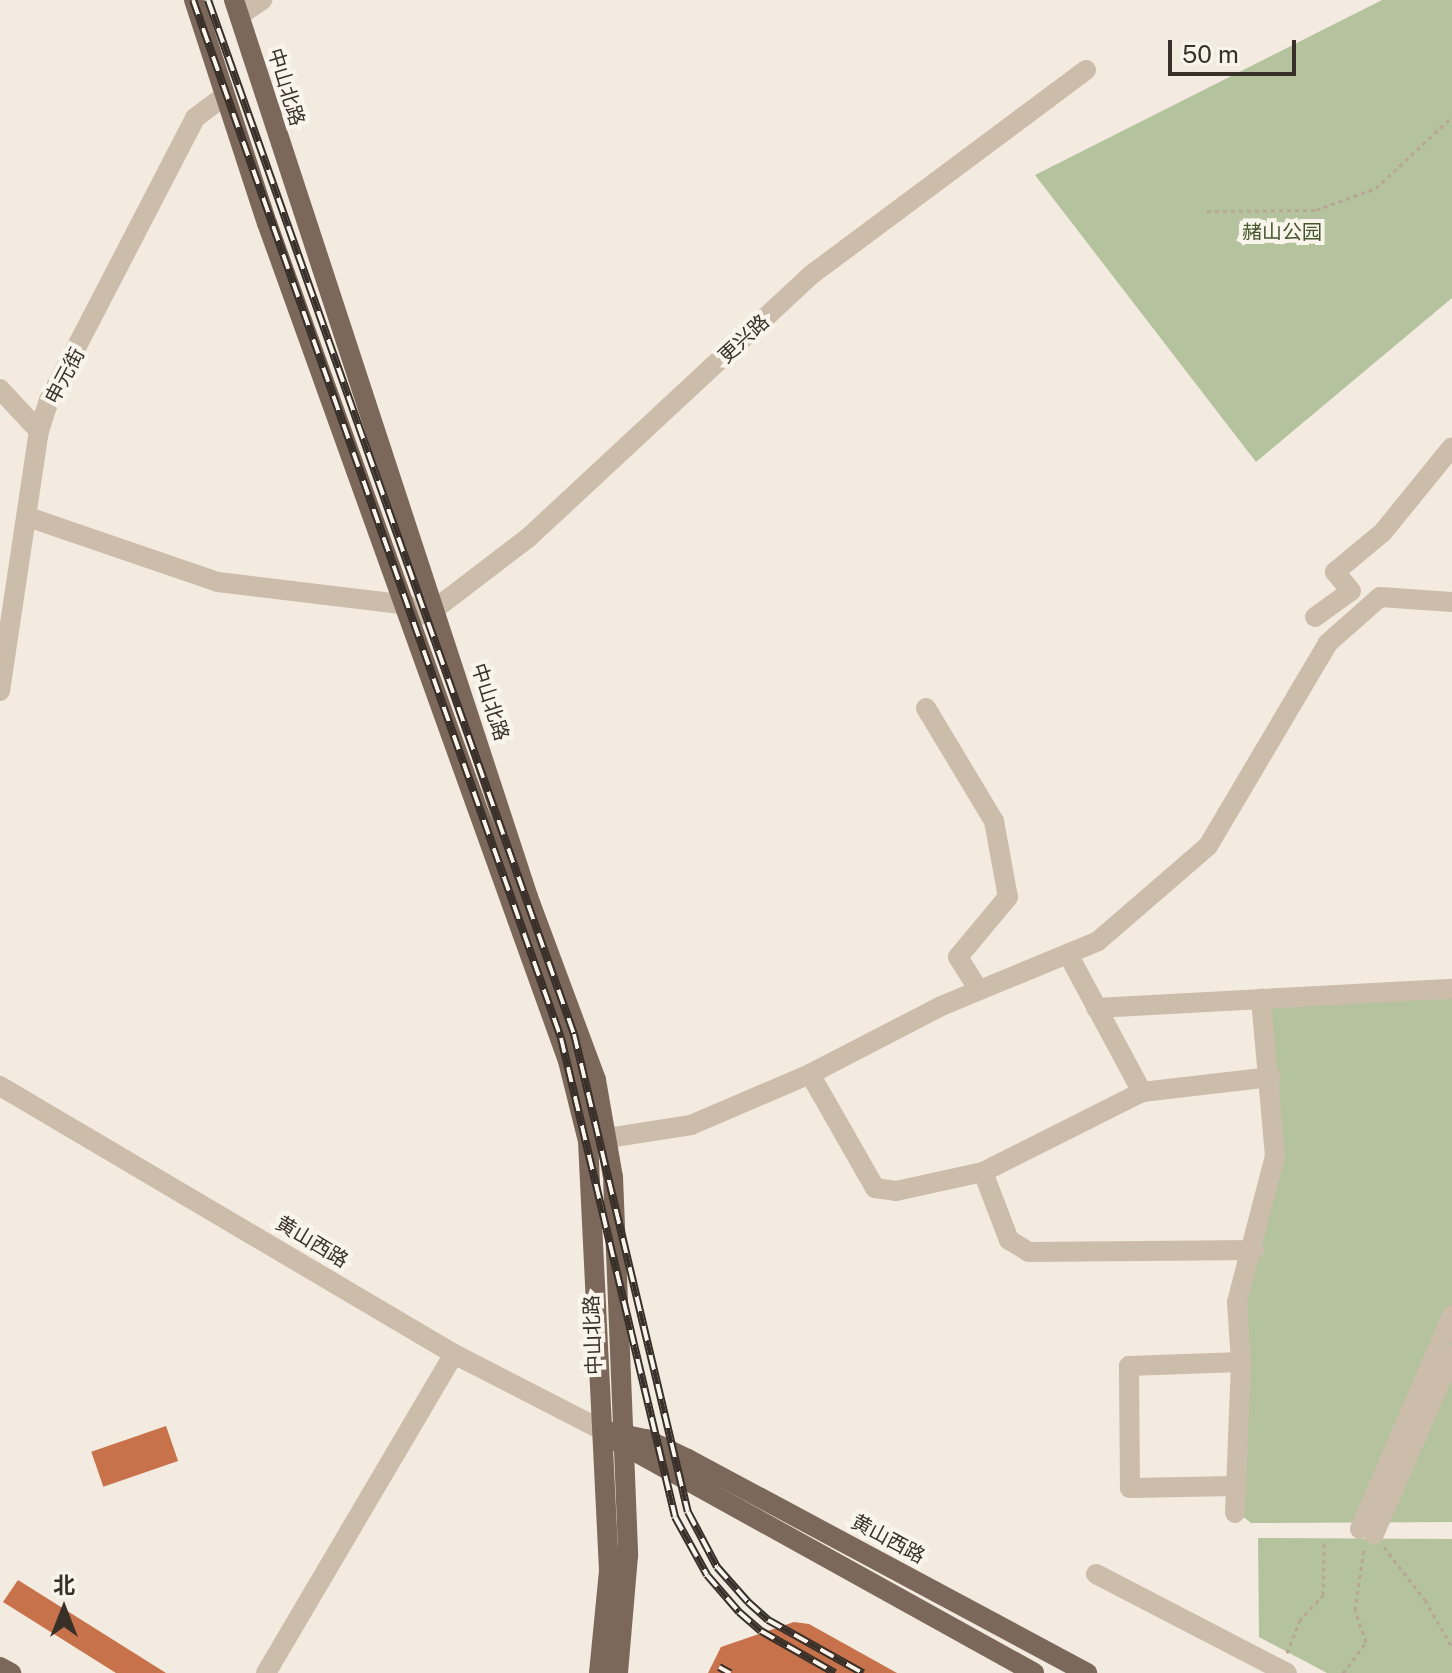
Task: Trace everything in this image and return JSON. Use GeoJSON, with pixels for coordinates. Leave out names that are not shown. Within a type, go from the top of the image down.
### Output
{"type":"FeatureCollection","features":[{"type":"Feature","properties":{"kind":"main road"},"geometry":{"type":"LineString","coordinates":[[194,0],[223,97],[410,612],[531,970],[568,1061],[588,1141],[616,1437]]}},
{"type":"Feature","properties":{"kind":"main road","name":"中山北路"},"geometry":{"type":"LineString","coordinates":[[237,8],[528,897],[596,1080],[608,1138],[616,1437],[627,1569],[618,1673]]}},
{"type":"Feature","properties":{"kind":"main road","name":"中山北路"},"geometry":{"type":"LineString","coordinates":[[599,1673],[609,1571],[616,1437]]}},
{"type":"Feature","properties":{"kind":"main road","name":"黄山西路"},"geometry":{"type":"LineString","coordinates":[[616,1437],[1034,1673]]}},
{"type":"Feature","properties":{"kind":"main road","name":"黄山西路"},"geometry":{"type":"LineString","coordinates":[[616,1437],[688,1459],[1087,1673]]}},
{"type":"Feature","properties":{"kind":"main road"},"geometry":{"type":"LineString","coordinates":[[0,1667],[11,1673]]}},
{"type":"Feature","properties":{"kind":"street"},"geometry":{"type":"LineString","coordinates":[[237,8],[262,0]]}},
{"type":"Feature","properties":{"kind":"street","name":"更兴路"},"geometry":{"type":"LineString","coordinates":[[410,612],[435,609],[528,538],[811,275],[1086,70]]}},
{"type":"Feature","properties":{"kind":"street","name":"申元街"},"geometry":{"type":"LineString","coordinates":[[0,691],[39,431],[49,400],[195,118],[223,97]]}},
{"type":"Feature","properties":{"kind":"street"},"geometry":{"type":"LineString","coordinates":[[0,389],[39,431]]}},
{"type":"Feature","properties":{"kind":"street"},"geometry":{"type":"LineString","coordinates":[[1336,635],[1311,613],[1351,591],[1335,572],[1383,532],[1452,447]]}},
{"type":"Feature","properties":{"kind":"street"},"geometry":{"type":"LineString","coordinates":[[28,517],[218,582],[410,612]]}},
{"type":"Feature","properties":{"kind":"street"},"geometry":{"type":"LineString","coordinates":[[608,1138],[691,1125],[810,1074],[979,990],[1098,941],[1208,846],[1336,635],[1380,597],[1452,602]]}},
{"type":"Feature","properties":{"kind":"street"},"geometry":{"type":"LineString","coordinates":[[926,708],[994,821],[1008,897],[958,957],[979,990]]}},
{"type":"Feature","properties":{"kind":"street"},"geometry":{"type":"LineString","coordinates":[[1068,954],[1142,1092]]}},
{"type":"Feature","properties":{"kind":"street"},"geometry":{"type":"LineString","coordinates":[[1096,1008],[1452,989]]}},
{"type":"Feature","properties":{"kind":"street"},"geometry":{"type":"LineString","coordinates":[[1235,1513],[1241,1362],[1237,1302],[1254,1250],[1275,1156],[1271,1077],[1261,999]]}},
{"type":"Feature","properties":{"kind":"street"},"geometry":{"type":"LineString","coordinates":[[810,1074],[875,1188],[896,1191],[983,1172],[1142,1092],[1271,1077]]}},
{"type":"Feature","properties":{"kind":"street","name":"黄山西路"},"geometry":{"type":"LineString","coordinates":[[0,1086],[454,1354],[616,1437]]}},
{"type":"Feature","properties":{"kind":"street"},"geometry":{"type":"LineString","coordinates":[[983,1172],[1009,1240],[1029,1252],[1254,1250]]}},
{"type":"Feature","properties":{"kind":"street"},"geometry":{"type":"LineString","coordinates":[[1367,1532],[1452,1315]]}},
{"type":"Feature","properties":{"kind":"street"},"geometry":{"type":"LineString","coordinates":[[266,1673],[454,1354]]}},
{"type":"Feature","properties":{"kind":"street"},"geometry":{"type":"LineString","coordinates":[[1367,1532],[1452,1355]]}},
{"type":"Feature","properties":{"kind":"street"},"geometry":{"type":"LineString","coordinates":[[1236,1486],[1130,1488],[1129,1366],[1241,1362]]}},
{"type":"Feature","properties":{"kind":"street"},"geometry":{"type":"LineString","coordinates":[[1096,1574],[1284,1671]]}},
{"type":"Feature","properties":{"kind":"path"},"geometry":{"type":"LineString","coordinates":[[1207,211],[1316,210],[1376,188],[1452,117]]}},
{"type":"Feature","properties":{"kind":"path"},"geometry":{"type":"LineString","coordinates":[[1367,1532],[1425,1600],[1452,1647]]}},
{"type":"Feature","properties":{"kind":"path"},"geometry":{"type":"LineString","coordinates":[[1343,1673],[1366,1642],[1355,1610],[1367,1532]]}},
{"type":"Feature","properties":{"kind":"path"},"geometry":{"type":"LineString","coordinates":[[1284,1671],[1299,1621],[1323,1595],[1324,1541]]}},
{"type":"Feature","properties":{"kind":"green space","name":"赭山公园"},"geometry":{"type":"Polygon","coordinates":[[[1382,0],[1452,0],[1452,298],[1256,462],[1035,175],[1382,0]]]}},
{"type":"Feature","properties":{"kind":"green space"},"geometry":{"type":"Polygon","coordinates":[[[1452,989],[1452,1522],[1251,1523],[1240,1514],[1241,1319],[1275,1156],[1261,999],[1452,989]]]}},
{"type":"Feature","properties":{"kind":"green space"},"geometry":{"type":"Polygon","coordinates":[[[1258,1538],[1452,1539],[1452,1673],[1327,1673],[1259,1637],[1258,1538]]]}},
{"type":"Feature","properties":{"kind":"building"},"geometry":{"type":"Polygon","coordinates":[[[166,1426],[178,1461],[103,1487],[91,1452],[166,1426]]]}},
{"type":"Feature","properties":{"kind":"building"},"geometry":{"type":"Polygon","coordinates":[[[18,1580],[166,1673],[116,1673],[3,1602],[18,1580]]]}},
{"type":"Feature","properties":{"kind":"building"},"geometry":{"type":"Polygon","coordinates":[[[794,1622],[809,1624],[897,1673],[708,1673],[721,1647],[794,1622]]]}},
{"type":"Feature","properties":{"kind":"railway"},"geometry":{"type":"LineString","coordinates":[[193,0],[561,1038],[675,1517],[707,1575],[739,1612],[761,1631],[835,1673]]}},
{"type":"Feature","properties":{"kind":"railway"},"geometry":{"type":"LineString","coordinates":[[208,0],[574,1034],[688,1512],[717,1567],[748,1602],[768,1620],[863,1673]]}},
{"type":"Feature","properties":{"kind":"railway"},"geometry":{"type":"LineString","coordinates":[[719,1667],[730,1673]]}}]}
